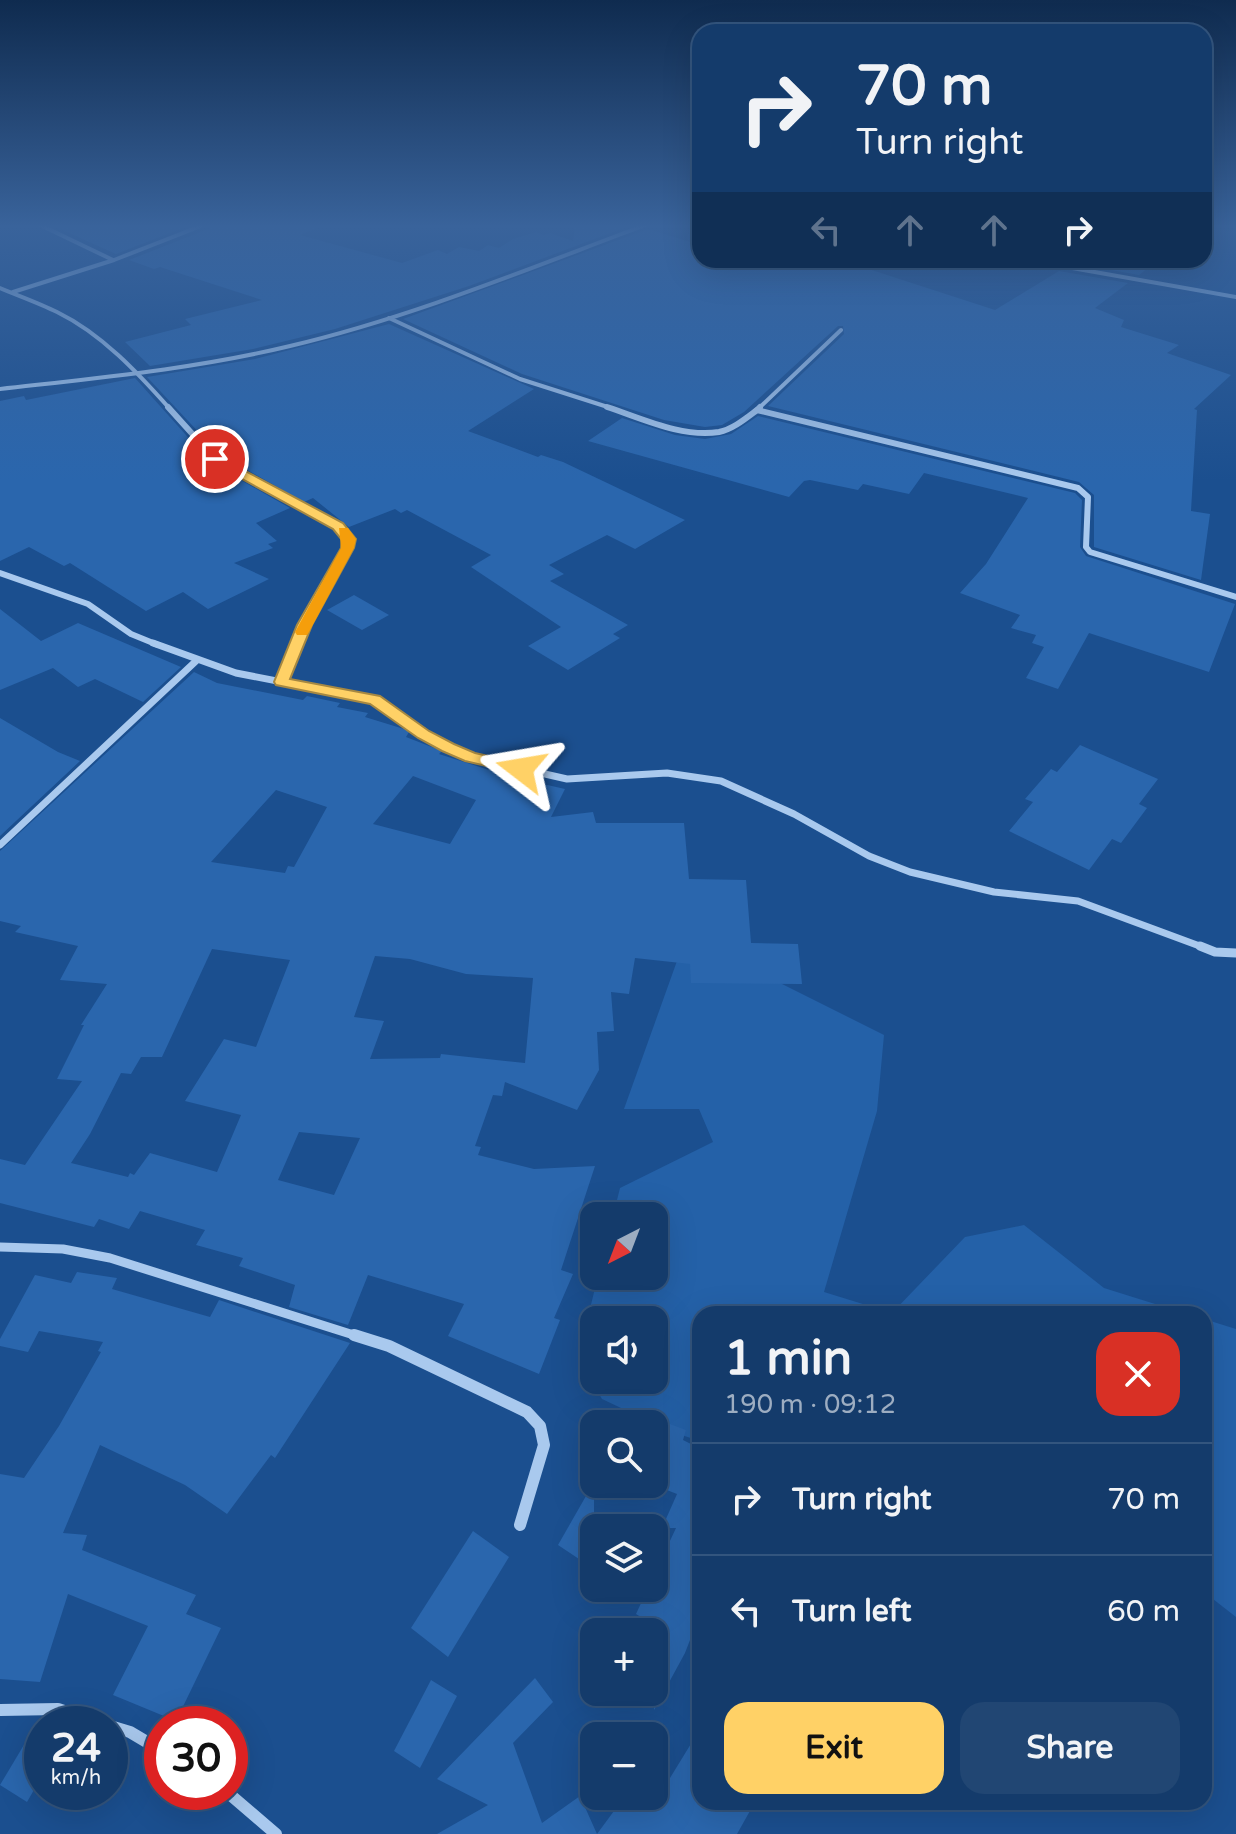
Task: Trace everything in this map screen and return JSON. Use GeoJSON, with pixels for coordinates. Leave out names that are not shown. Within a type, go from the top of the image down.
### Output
{"type":"FeatureCollection","features":[{"type":"Feature","properties":{"kind":"street"},"geometry":{"type":"LineString","coordinates":[[51,310],[91,333],[138,373],[215,459],[347,533],[348,548],[305,625],[281,682]]}},
{"type":"Feature","properties":{"kind":"street"},"geometry":{"type":"LineString","coordinates":[[0,389],[138,373],[289,346],[412,310]]}},
{"type":"Feature","properties":{"kind":"street"},"geometry":{"type":"LineString","coordinates":[[389,318],[520,379],[682,431],[718,432],[737,425],[757,410],[841,330]]}},
{"type":"Feature","properties":{"kind":"street"},"geometry":{"type":"LineString","coordinates":[[757,410],[1082,489],[1088,497],[1086,547],[1090,552],[1236,597]]}},
{"type":"Feature","properties":{"kind":"street"},"geometry":{"type":"LineString","coordinates":[[0,573],[88,604],[131,634],[196,661],[281,682],[375,700],[423,734],[470,757],[551,777],[582,779],[667,773],[721,781],[794,814],[869,856],[910,872],[994,892],[1078,901],[1215,952],[1236,953]]}},
{"type":"Feature","properties":{"kind":"street"},"geometry":{"type":"LineString","coordinates":[[0,845],[196,661]]}},
{"type":"Feature","properties":{"kind":"street"},"geometry":{"type":"LineString","coordinates":[[0,1247],[63,1249],[110,1258],[389,1346],[527,1412],[540,1426],[544,1445],[520,1525]]}},
{"type":"Feature","properties":{"kind":"street"},"geometry":{"type":"LineString","coordinates":[[0,1710],[24,1710]]}},
{"type":"Feature","properties":{"kind":"street"},"geometry":{"type":"LineString","coordinates":[[248,1810],[276,1834]]}},
{"type":"Feature","properties":{"kind":"shaded area"},"geometry":{"type":"Polygon","coordinates":[[[712,949],[884,1035],[877,1111],[824,1292],[869,1306],[692,1306],[692,1438],[668,1430],[668,1410],[625,1410],[602,1399],[599,1394],[668,1394],[668,1306],[591,1306],[595,1290],[668,1290],[668,1202],[616,1202],[620,1188],[713,1142],[699,1109],[624,1109],[677,961],[712,949]]]}},
{"type":"Feature","properties":{"kind":"shaded area"},"geometry":{"type":"Polygon","coordinates":[[[1024,1225],[1104,1288],[1161,1306],[899,1306],[965,1237],[1024,1225]]]}},
{"type":"Feature","properties":{"kind":"shaded area"},"geometry":{"type":"Polygon","coordinates":[[[1212,1322],[1236,1329],[1236,1617],[1212,1598],[1212,1322]]]}},
{"type":"Feature","properties":{"kind":"building"},"geometry":{"type":"Polygon","coordinates":[[[223,310],[395,310],[335,329],[253,349],[150,366],[125,342],[191,325],[185,319],[223,310]]]}},
{"type":"Feature","properties":{"kind":"building"},"geometry":{"type":"Polygon","coordinates":[[[429,310],[1099,310],[1124,320],[1121,327],[1179,345],[1167,353],[1231,375],[1194,409],[1197,410],[1191,511],[1210,514],[1201,580],[1094,547],[1094,495],[1079,482],[768,406],[844,334],[843,326],[838,326],[744,412],[722,425],[705,427],[664,420],[522,374],[403,319],[429,310]]]}},
{"type":"Feature","properties":{"kind":"building"},"geometry":{"type":"Polygon","coordinates":[[[389,324],[534,389],[468,431],[538,457],[541,455],[563,462],[685,520],[635,549],[607,535],[549,565],[564,574],[550,581],[628,625],[613,634],[620,638],[568,670],[528,646],[561,627],[471,567],[491,555],[407,510],[401,513],[395,509],[349,527],[313,498],[304,502],[219,454],[147,377],[255,359],[389,324]]]}},
{"type":"Feature","properties":{"kind":"building"},"geometry":{"type":"Polygon","coordinates":[[[135,378],[211,463],[290,508],[256,523],[277,541],[268,544],[273,548],[234,563],[269,579],[208,609],[183,592],[146,611],[70,563],[64,566],[29,547],[0,561],[0,401],[24,396],[26,400],[135,378]]]}},
{"type":"Feature","properties":{"kind":"building"},"geometry":{"type":"Polygon","coordinates":[[[758,416],[1075,493],[1082,500],[1080,547],[1086,556],[1235,604],[1209,672],[1089,633],[1058,689],[1026,678],[1044,647],[1032,643],[1036,635],[1011,628],[1020,615],[960,593],[986,564],[1028,498],[924,473],[909,494],[863,484],[858,490],[810,480],[804,481],[789,497],[588,441],[622,418],[675,435],[705,439],[731,434],[758,416]]]}},
{"type":"Feature","properties":{"kind":"building"},"geometry":{"type":"Polygon","coordinates":[[[354,595],[389,615],[362,630],[327,610],[354,595]]]}},
{"type":"Feature","properties":{"kind":"building"},"geometry":{"type":"Polygon","coordinates":[[[0,609],[41,641],[78,623],[181,667],[143,702],[95,679],[78,687],[53,668],[0,690],[0,609]]]}},
{"type":"Feature","properties":{"kind":"building"},"geometry":{"type":"Polygon","coordinates":[[[194,672],[217,683],[303,700],[307,696],[340,703],[337,707],[368,713],[365,717],[404,729],[409,732],[406,737],[442,751],[439,754],[508,776],[565,789],[551,817],[593,812],[596,823],[684,823],[689,879],[746,880],[751,943],[798,944],[802,984],[691,983],[690,964],[635,958],[629,994],[611,992],[614,1031],[597,1032],[599,1070],[577,1110],[505,1082],[502,1096],[493,1095],[475,1146],[481,1147],[478,1155],[534,1169],[595,1166],[583,1202],[580,1202],[580,1212],[561,1270],[573,1274],[554,1318],[560,1320],[539,1374],[448,1336],[464,1304],[368,1275],[348,1325],[289,1307],[295,1285],[239,1266],[243,1258],[196,1245],[205,1230],[140,1211],[129,1229],[99,1219],[94,1227],[0,1203],[0,1159],[25,1165],[82,1081],[57,1079],[84,1025],[81,1025],[107,984],[60,980],[78,946],[15,932],[21,926],[0,921],[0,851],[194,672]],[[413,776],[373,824],[450,844],[476,800],[413,776]],[[276,790],[211,862],[285,873],[288,866],[294,867],[327,807],[276,790]],[[212,949],[162,1057],[141,1057],[131,1074],[121,1073],[90,1134],[71,1163],[128,1177],[130,1173],[134,1175],[150,1153],[217,1172],[241,1115],[185,1101],[224,1039],[256,1047],[290,960],[212,949]],[[375,956],[354,1017],[384,1021],[370,1059],[440,1058],[441,1054],[525,1063],[533,978],[466,974],[410,959],[375,956]],[[299,1132],[278,1180],[334,1195],[360,1138],[299,1132]]]}},
{"type":"Feature","properties":{"kind":"building"},"geometry":{"type":"Polygon","coordinates":[[[0,718],[58,752],[80,761],[0,836],[0,718]]]}},
{"type":"Feature","properties":{"kind":"building"},"geometry":{"type":"Polygon","coordinates":[[[1080,745],[1158,779],[1139,804],[1147,808],[1121,843],[1112,839],[1089,870],[1009,831],[1033,802],[1025,799],[1051,769],[1057,772],[1080,745]]]}},
{"type":"Feature","properties":{"kind":"building"},"geometry":{"type":"Polygon","coordinates":[[[77,1272],[117,1278],[112,1289],[210,1317],[219,1300],[350,1343],[275,1458],[271,1455],[227,1514],[185,1485],[100,1445],[63,1533],[87,1535],[82,1550],[196,1595],[186,1614],[221,1628],[183,1706],[144,1708],[113,1695],[148,1626],[68,1594],[40,1682],[0,1679],[0,1474],[24,1478],[59,1426],[101,1352],[98,1351],[103,1342],[39,1331],[28,1352],[0,1346],[0,1339],[35,1275],[71,1283],[77,1272]]]}},
{"type":"Feature","properties":{"kind":"building"},"geometry":{"type":"Polygon","coordinates":[[[668,1423],[686,1430],[683,1440],[692,1444],[692,1635],[668,1684],[668,1618],[643,1618],[636,1614],[642,1602],[668,1602],[668,1545],[676,1528],[668,1528],[668,1514],[677,1494],[668,1490],[668,1423]]]}},
{"type":"Feature","properties":{"kind":"building"},"geometry":{"type":"Polygon","coordinates":[[[585,1498],[594,1498],[594,1514],[580,1514],[580,1560],[558,1545],[585,1498]]]}},
{"type":"Feature","properties":{"kind":"building"},"geometry":{"type":"Polygon","coordinates":[[[473,1531],[509,1557],[448,1657],[411,1628],[473,1531]]]}},
{"type":"Feature","properties":{"kind":"building"},"geometry":{"type":"Polygon","coordinates":[[[535,1678],[553,1702],[513,1743],[542,1823],[580,1796],[580,1810],[586,1810],[597,1834],[437,1834],[488,1805],[437,1779],[535,1678]]]}},
{"type":"Feature","properties":{"kind":"building"},"geometry":{"type":"Polygon","coordinates":[[[431,1680],[457,1696],[420,1768],[394,1751],[431,1680]]]}},
{"type":"Feature","properties":{"kind":"building"},"geometry":{"type":"Polygon","coordinates":[[[692,1742],[692,1810],[750,1810],[737,1834],[597,1834],[615,1810],[668,1810],[668,1781],[692,1742]]]}},
{"type":"Feature","properties":{"kind":"building"},"geometry":{"type":"Polygon","coordinates":[[[24,1745],[24,1800],[0,1785],[24,1745]]]}},
{"type":"Feature","properties":{"kind":"slow traffic"},"geometry":{"type":"LineString","coordinates":[[302,632],[348,548],[349,539],[343,530]]}},
{"type":"Feature","properties":{"kind":"route"},"geometry":{"type":"LineString","coordinates":[[215,459],[338,526],[349,539],[348,548],[305,625],[281,682],[375,700],[423,734],[448,747],[470,757],[521,769]]}}]}
